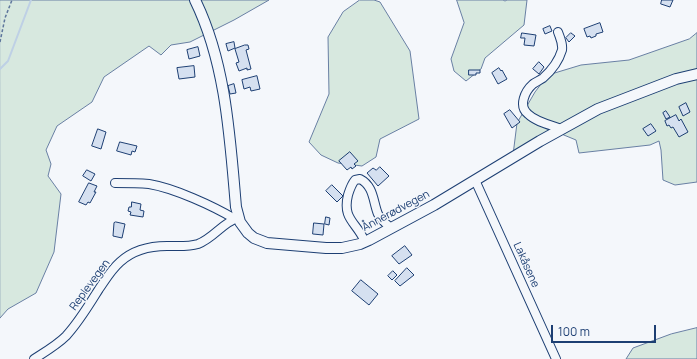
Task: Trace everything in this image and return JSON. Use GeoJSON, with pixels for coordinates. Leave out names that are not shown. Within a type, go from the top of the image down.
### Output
{"type":"FeatureCollection","features":[{"type":"Feature","properties":{"kind":"main road","name":"Ånnerødvegen"},"geometry":{"type":"LineString","coordinates":[[195,0],[209,36],[225,100],[229,125],[236,218],[248,233],[254,238],[267,244],[342,248],[365,242],[434,205],[540,140],[598,110],[676,79],[697,74]]}},
{"type":"Feature","properties":{"kind":"street"},"geometry":{"type":"LineString","coordinates":[[558,32],[562,43],[562,50],[558,59],[543,78],[528,89],[523,105],[529,116],[562,129]]}},
{"type":"Feature","properties":{"kind":"street"},"geometry":{"type":"LineString","coordinates":[[365,242],[347,211],[347,199],[355,180],[360,179],[366,183],[373,195],[379,215],[391,228]]}},
{"type":"Feature","properties":{"kind":"street","name":"Lakåsene"},"geometry":{"type":"LineString","coordinates":[[475,180],[556,359]]}},
{"type":"Feature","properties":{"kind":"street"},"geometry":{"type":"LineString","coordinates":[[115,183],[150,184],[158,186],[200,201],[236,218]]}},
{"type":"Feature","properties":{"kind":"street","name":"Replevegen"},"geometry":{"type":"LineString","coordinates":[[34,359],[55,346],[65,337],[80,318],[109,274],[128,256],[152,247],[198,244],[210,238],[236,218]]}},
{"type":"Feature","properties":{"kind":"path"},"geometry":{"type":"LineString","coordinates":[[0,42],[5,18],[12,0]]}},
{"type":"Feature","properties":{"kind":"shaded area"},"geometry":{"type":"Polygon","coordinates":[[[0,0],[269,0],[234,20],[190,42],[171,45],[161,55],[149,46],[104,77],[92,102],[57,126],[46,150],[51,164],[48,176],[61,194],[54,252],[36,293],[8,309],[0,318],[0,0]]]}},
{"type":"Feature","properties":{"kind":"shaded area"},"geometry":{"type":"Polygon","coordinates":[[[360,0],[374,0],[380,2],[410,51],[419,119],[380,139],[376,157],[362,166],[338,163],[321,155],[309,142],[329,94],[328,37],[343,12],[360,0]]]}},
{"type":"Feature","properties":{"kind":"shaded area"},"geometry":{"type":"Polygon","coordinates":[[[457,0],[527,0],[524,25],[485,58],[481,69],[466,81],[454,71],[451,59],[464,23],[457,0]]]}},
{"type":"Feature","properties":{"kind":"shaded area"},"geometry":{"type":"Polygon","coordinates":[[[697,33],[697,182],[675,185],[663,180],[659,141],[650,145],[579,153],[576,140],[559,133],[513,155],[517,123],[535,92],[548,75],[581,65],[629,60],[689,39],[697,33]]]}},
{"type":"Feature","properties":{"kind":"shaded area"},"geometry":{"type":"Polygon","coordinates":[[[697,328],[697,359],[626,359],[633,348],[671,334],[697,328]]]}},
{"type":"Feature","properties":{"kind":"building"},"geometry":{"type":"Polygon","coordinates":[[[662,0],[673,0],[670,7],[661,4],[662,0]]]}},
{"type":"Feature","properties":{"kind":"building"},"geometry":{"type":"Polygon","coordinates":[[[600,23],[603,32],[596,34],[596,36],[591,38],[590,36],[587,37],[584,29],[600,23]]]}},
{"type":"Feature","properties":{"kind":"building"},"geometry":{"type":"Polygon","coordinates":[[[550,26],[552,31],[545,34],[543,29],[550,26]]]}},
{"type":"Feature","properties":{"kind":"building"},"geometry":{"type":"Polygon","coordinates":[[[522,33],[536,35],[534,46],[524,45],[525,38],[521,38],[522,33]]]}},
{"type":"Feature","properties":{"kind":"building"},"geometry":{"type":"Polygon","coordinates":[[[571,33],[575,36],[569,42],[566,38],[571,33]]]}},
{"type":"Feature","properties":{"kind":"building"},"geometry":{"type":"Polygon","coordinates":[[[234,42],[235,48],[228,51],[226,44],[234,42]]]}},
{"type":"Feature","properties":{"kind":"building"},"geometry":{"type":"Polygon","coordinates":[[[248,45],[249,49],[246,50],[251,69],[247,70],[247,68],[239,71],[236,63],[239,62],[235,49],[248,45]]]}},
{"type":"Feature","properties":{"kind":"building"},"geometry":{"type":"Polygon","coordinates":[[[198,47],[200,56],[189,59],[187,50],[198,47]]]}},
{"type":"Feature","properties":{"kind":"building"},"geometry":{"type":"Polygon","coordinates":[[[539,62],[544,67],[539,74],[533,69],[539,62]]]}},
{"type":"Feature","properties":{"kind":"building"},"geometry":{"type":"Polygon","coordinates":[[[194,66],[195,77],[179,79],[177,68],[194,66]]]}},
{"type":"Feature","properties":{"kind":"building"},"geometry":{"type":"Polygon","coordinates":[[[499,68],[501,71],[502,70],[507,79],[498,84],[492,73],[499,68]]]}},
{"type":"Feature","properties":{"kind":"building"},"geometry":{"type":"Polygon","coordinates":[[[469,70],[480,70],[480,73],[476,73],[476,75],[469,75],[469,70]]]}},
{"type":"Feature","properties":{"kind":"building"},"geometry":{"type":"Polygon","coordinates":[[[257,76],[260,89],[251,91],[250,87],[244,89],[242,80],[257,76]]]}},
{"type":"Feature","properties":{"kind":"building"},"geometry":{"type":"Polygon","coordinates":[[[234,84],[236,93],[230,94],[228,86],[234,84]]]}},
{"type":"Feature","properties":{"kind":"building"},"geometry":{"type":"Polygon","coordinates":[[[686,103],[690,112],[683,116],[679,107],[686,103]]]}},
{"type":"Feature","properties":{"kind":"building"},"geometry":{"type":"Polygon","coordinates":[[[510,110],[520,122],[512,128],[504,114],[510,110]]]}},
{"type":"Feature","properties":{"kind":"building"},"geometry":{"type":"Polygon","coordinates":[[[666,111],[670,117],[666,119],[663,113],[666,111]]]}},
{"type":"Feature","properties":{"kind":"building"},"geometry":{"type":"Polygon","coordinates":[[[676,115],[679,121],[681,119],[688,132],[679,137],[673,127],[671,128],[669,125],[667,126],[665,121],[676,115]]]}},
{"type":"Feature","properties":{"kind":"building"},"geometry":{"type":"Polygon","coordinates":[[[651,124],[656,131],[648,136],[643,129],[651,124]]]}},
{"type":"Feature","properties":{"kind":"building"},"geometry":{"type":"Polygon","coordinates":[[[98,129],[106,132],[101,149],[92,146],[98,129]]]}},
{"type":"Feature","properties":{"kind":"building"},"geometry":{"type":"Polygon","coordinates":[[[120,142],[137,146],[135,152],[132,151],[131,155],[117,151],[120,142]]]}},
{"type":"Feature","properties":{"kind":"building"},"geometry":{"type":"Polygon","coordinates":[[[350,152],[358,161],[354,164],[356,166],[347,170],[339,161],[350,152]]]}},
{"type":"Feature","properties":{"kind":"building"},"geometry":{"type":"Polygon","coordinates":[[[380,167],[389,176],[378,186],[367,173],[373,168],[376,170],[380,167]]]}},
{"type":"Feature","properties":{"kind":"building"},"geometry":{"type":"Polygon","coordinates":[[[87,170],[95,174],[91,181],[83,176],[87,170]]]}},
{"type":"Feature","properties":{"kind":"building"},"geometry":{"type":"Polygon","coordinates":[[[89,183],[97,186],[94,192],[96,192],[90,203],[88,202],[86,205],[79,202],[89,183]]]}},
{"type":"Feature","properties":{"kind":"building"},"geometry":{"type":"Polygon","coordinates":[[[332,185],[343,196],[337,202],[326,191],[332,185]]]}},
{"type":"Feature","properties":{"kind":"building"},"geometry":{"type":"Polygon","coordinates":[[[132,202],[141,204],[140,210],[144,211],[143,217],[130,215],[131,212],[128,211],[132,202]]]}},
{"type":"Feature","properties":{"kind":"building"},"geometry":{"type":"Polygon","coordinates":[[[326,217],[330,218],[329,225],[325,224],[326,217]]]}},
{"type":"Feature","properties":{"kind":"building"},"geometry":{"type":"Polygon","coordinates":[[[114,223],[125,224],[122,238],[113,236],[114,223]]]}},
{"type":"Feature","properties":{"kind":"building"},"geometry":{"type":"Polygon","coordinates":[[[314,223],[324,224],[323,235],[313,234],[314,223]]]}},
{"type":"Feature","properties":{"kind":"building"},"geometry":{"type":"Polygon","coordinates":[[[405,246],[412,255],[399,264],[392,256],[405,246]]]}},
{"type":"Feature","properties":{"kind":"building"},"geometry":{"type":"Polygon","coordinates":[[[407,268],[414,275],[400,286],[395,281],[407,268]]]}},
{"type":"Feature","properties":{"kind":"building"},"geometry":{"type":"Polygon","coordinates":[[[393,271],[397,275],[392,280],[388,276],[393,271]]]}},
{"type":"Feature","properties":{"kind":"building"},"geometry":{"type":"Polygon","coordinates":[[[361,280],[378,294],[369,305],[352,291],[361,280]]]}},
{"type":"Feature","properties":{"kind":"waterway"},"geometry":{"type":"LineString","coordinates":[[0,69],[8,61],[31,0]]}}]}
